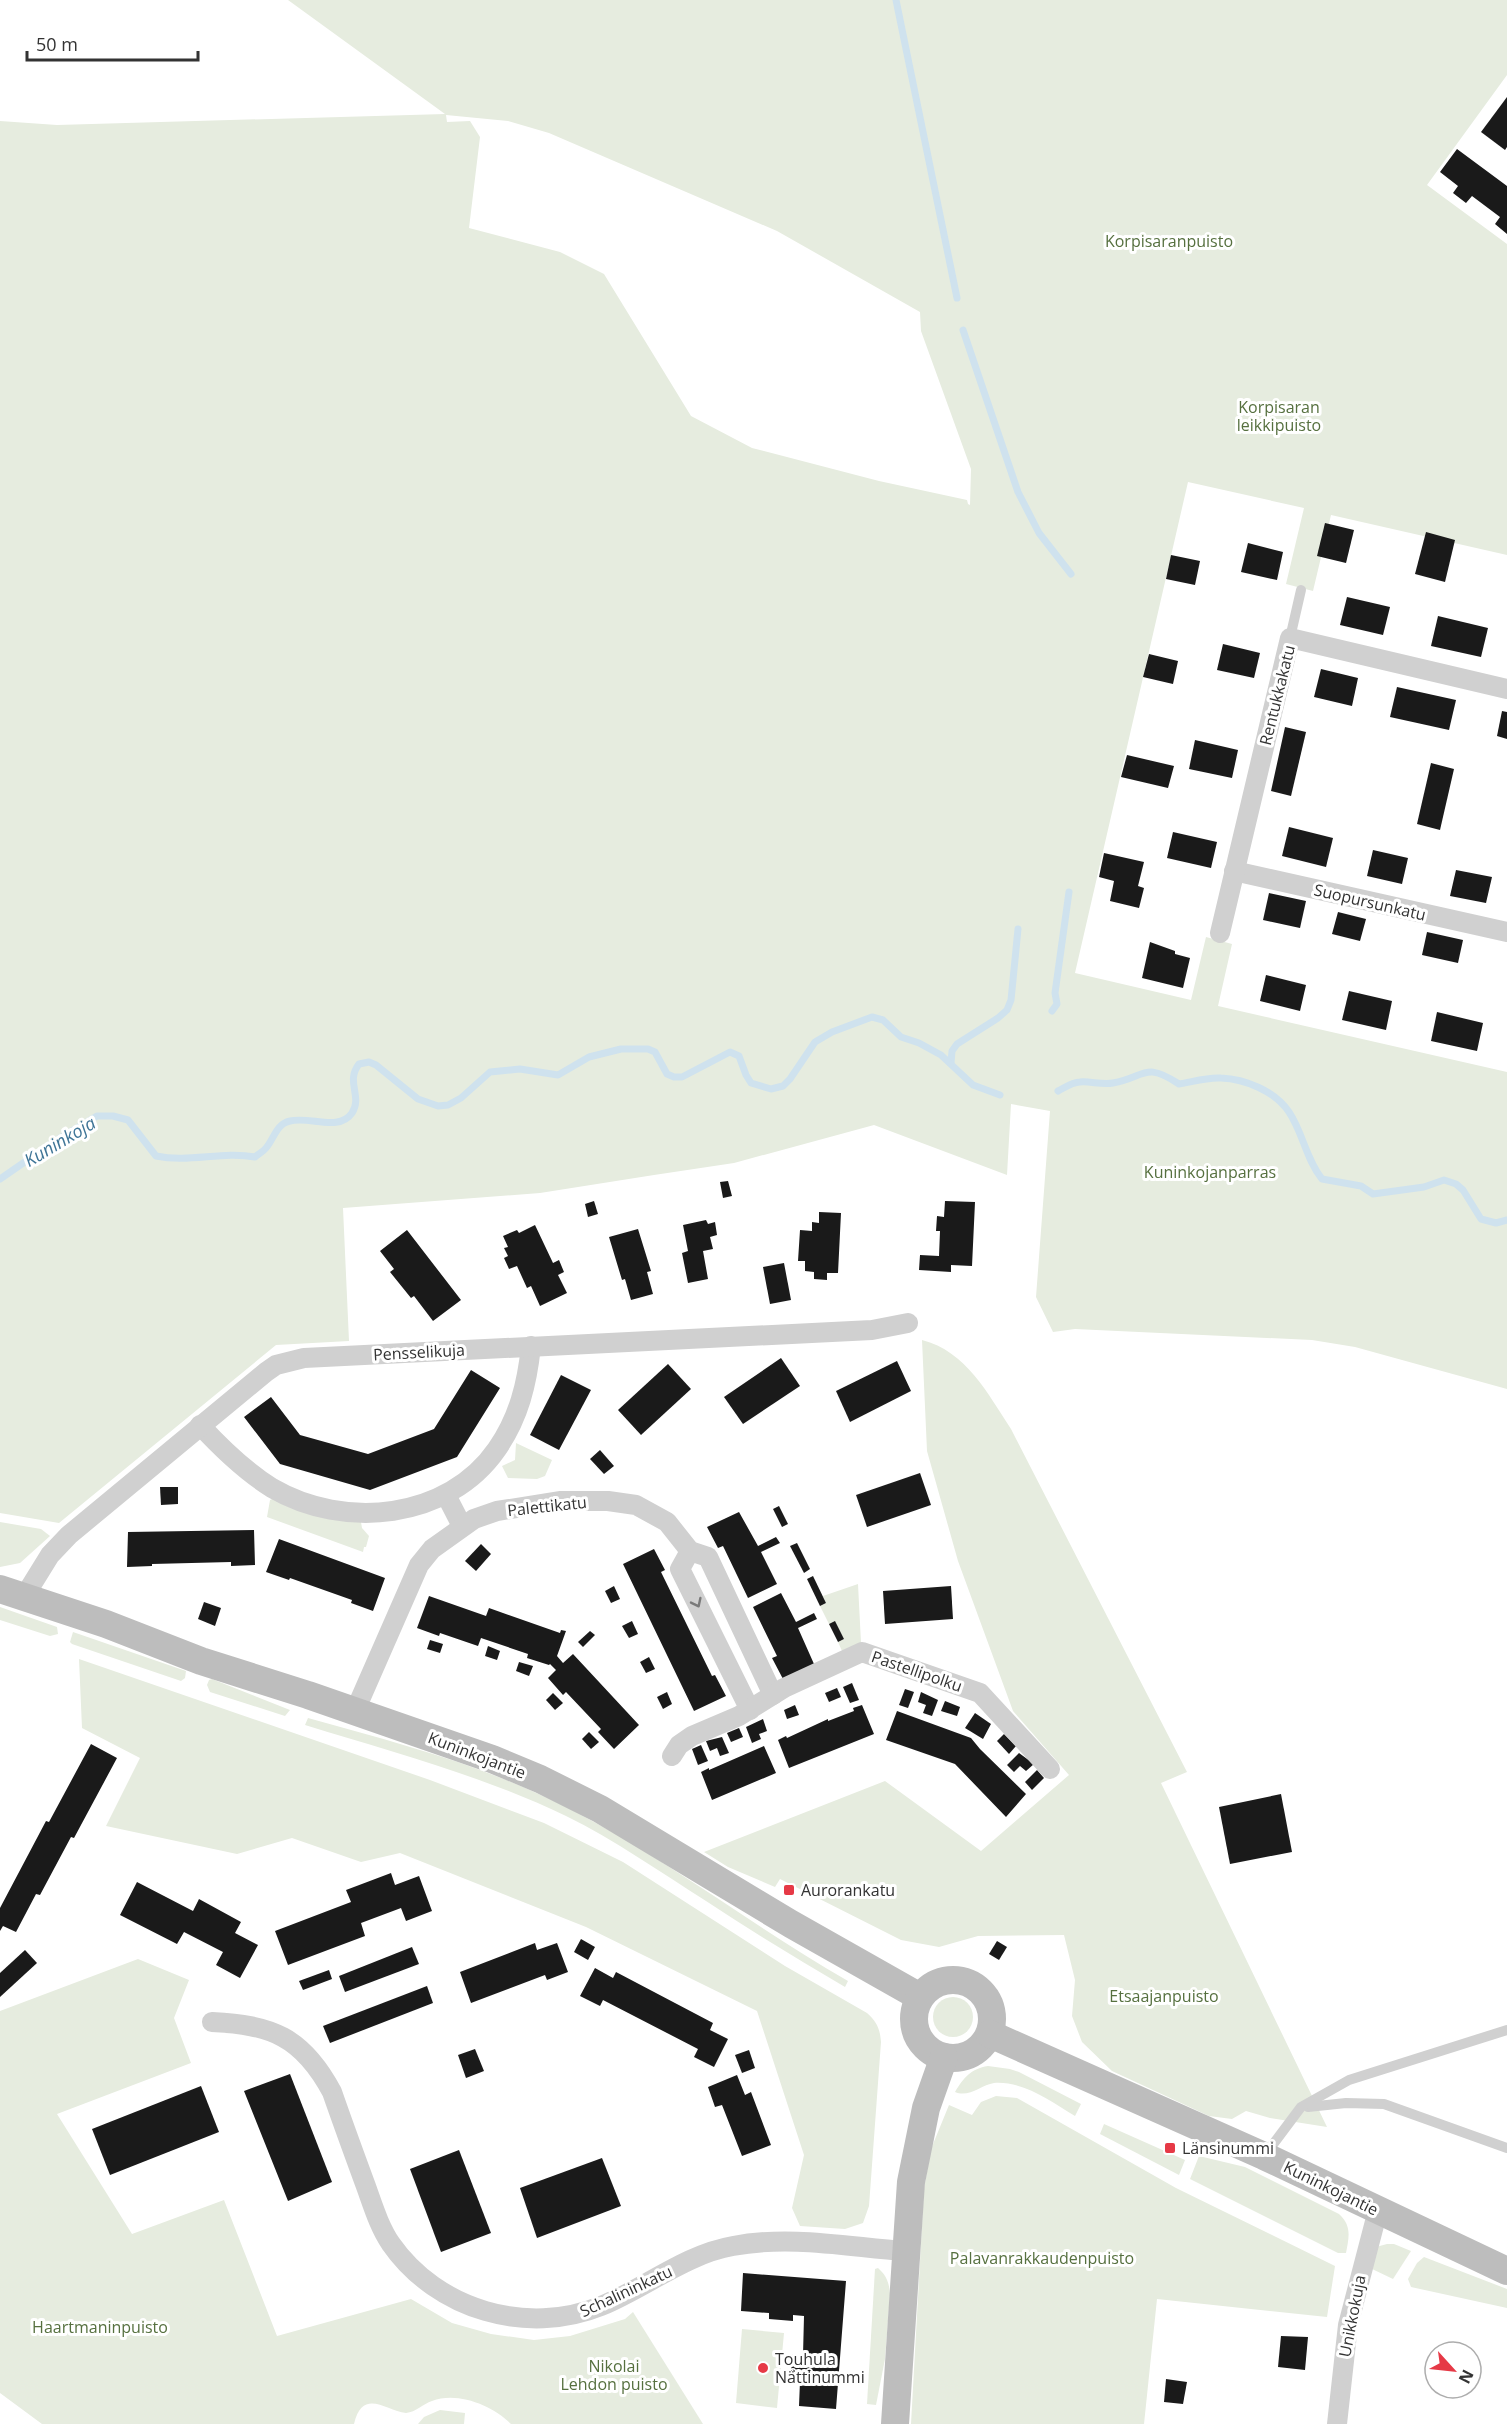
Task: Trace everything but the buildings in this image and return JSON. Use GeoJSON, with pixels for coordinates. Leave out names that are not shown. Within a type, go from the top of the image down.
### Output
{"type":"FeatureCollection","features":[{"type":"Feature","properties":{"kind":"main road","name":"Kuninkojantie"},"geometry":{"type":"LineString","coordinates":[[12,1593],[106,1624],[201,1661],[492,1759],[540,1779],[600,1809],[791,1924],[920,1997]]}},
{"type":"Feature","properties":{"kind":"main road"},"geometry":{"type":"LineString","coordinates":[[946,1980],[968,1982],[977,1987],[990,2004],[992,2025],[990,2034],[975,2052],[955,2058],[944,2057],[926,2047],[915,2028],[915,2007],[927,1989],[946,1980]]}},
{"type":"Feature","properties":{"kind":"main road","name":"Kuninkojantie"},"geometry":{"type":"LineString","coordinates":[[990,2034],[1264,2156],[1507,2271]]}},
{"type":"Feature","properties":{"kind":"main road"},"geometry":{"type":"LineString","coordinates":[[895,2424],[911,2182],[926,2108],[944,2057]]}},
{"type":"Feature","properties":{"kind":"street","name":"Rentukkakatu"},"geometry":{"type":"LineString","coordinates":[[1220,933],[1290,638],[1507,689]]}},
{"type":"Feature","properties":{"kind":"street","name":"Suopursunkatu"},"geometry":{"type":"LineString","coordinates":[[1234,871],[1507,932]]}},
{"type":"Feature","properties":{"kind":"street","name":"Pensselikuja"},"geometry":{"type":"LineString","coordinates":[[12,1593],[69,1535],[266,1372],[288,1360],[872,1330],[908,1323]]}},
{"type":"Feature","properties":{"kind":"street"},"geometry":{"type":"LineString","coordinates":[[200,1425],[231,1457],[273,1488],[332,1511],[366,1514],[402,1510],[446,1495],[489,1460],[508,1431],[525,1389],[531,1346]]}},
{"type":"Feature","properties":{"kind":"street"},"geometry":{"type":"LineString","coordinates":[[446,1495],[462,1526]]}},
{"type":"Feature","properties":{"kind":"street","name":"Palettikatu"},"geometry":{"type":"LineString","coordinates":[[355,1711],[419,1565],[432,1549],[462,1526],[497,1511],[561,1501],[608,1501],[636,1505],[667,1522],[690,1551],[708,1557],[773,1695]]}},
{"type":"Feature","properties":{"kind":"street"},"geometry":{"type":"LineString","coordinates":[[690,1551],[680,1569],[750,1710]]}},
{"type":"Feature","properties":{"kind":"street","name":"Pastellipolku"},"geometry":{"type":"LineString","coordinates":[[672,1756],[679,1745],[692,1736],[750,1710],[784,1688],[862,1652],[980,1693],[1050,1769]]}},
{"type":"Feature","properties":{"kind":"street","name":"Schalininkatu"},"geometry":{"type":"LineString","coordinates":[[212,2022],[247,2024],[270,2030],[282,2035],[304,2054],[322,2074],[332,2092],[377,2217],[390,2243],[409,2266],[427,2282],[467,2305],[516,2319],[532,2320],[574,2315],[601,2306],[691,2260],[731,2246],[770,2241],[906,2251]]}},
{"type":"Feature","properties":{"kind":"street","name":"Unikkokuja"},"geometry":{"type":"LineString","coordinates":[[1337,2424],[1348,2325],[1378,2210]]}},
{"type":"Feature","properties":{"kind":"lane"},"geometry":{"type":"LineString","coordinates":[[1290,638],[1301,590]]}},
{"type":"Feature","properties":{"kind":"lane"},"geometry":{"type":"LineString","coordinates":[[1264,2156],[1301,2107],[1349,2080],[1507,2030]]}},
{"type":"Feature","properties":{"kind":"lane"},"geometry":{"type":"LineString","coordinates":[[1301,2107],[1338,2103],[1384,2104],[1507,2148]]}},
{"type":"Feature","properties":{"kind":"green space"},"geometry":{"type":"Polygon","coordinates":[[[288,0],[1507,0],[1507,75],[1427,185],[1507,244],[1507,555],[1331,515],[1313,591],[1286,584],[1304,508],[1188,482],[1075,973],[1191,1000],[1206,937],[1232,944],[1218,1006],[1507,1072],[1507,1389],[1355,1347],[1312,1340],[1075,1329],[1053,1332],[1036,1297],[1050,1111],[1011,1104],[1007,1175],[874,1125],[734,1163],[540,1193],[343,1208],[349,1341],[276,1345],[59,1523],[0,1513],[0,121],[57,125],[445,114],[288,0]],[[446,115],[447,122],[470,121],[480,137],[469,228],[560,252],[604,274],[691,416],[752,448],[879,481],[967,500],[970,505],[971,469],[921,331],[920,312],[777,231],[549,133],[508,121],[446,115]]]}},
{"type":"Feature","properties":{"kind":"green space","name":"Etsaajanpuisto"},"geometry":{"type":"Polygon","coordinates":[[[922,1340],[938,1346],[963,1364],[984,1388],[1011,1429],[1187,1772],[1161,1783],[1327,2127],[1270,2118],[1246,2111],[1232,2119],[1209,2116],[1112,2071],[1082,2042],[1072,2016],[1075,1980],[1064,1935],[978,1936],[939,1947],[901,1940],[780,1879],[775,1887],[728,1867],[704,1852],[885,1781],[981,1851],[1069,1775],[1013,1711],[958,1561],[927,1451],[922,1340]]]}},
{"type":"Feature","properties":{"kind":"green space"},"geometry":{"type":"Polygon","coordinates":[[[516,1443],[552,1460],[545,1476],[537,1479],[508,1478],[502,1466],[515,1460],[516,1443]]]}},
{"type":"Feature","properties":{"kind":"green space"},"geometry":{"type":"Polygon","coordinates":[[[274,1498],[319,1516],[361,1522],[362,1528],[369,1536],[366,1547],[363,1552],[267,1517],[270,1500],[274,1498]]]}},
{"type":"Feature","properties":{"kind":"green space"},"geometry":{"type":"Polygon","coordinates":[[[0,1522],[41,1529],[50,1536],[20,1563],[0,1567],[0,1522]]]}},
{"type":"Feature","properties":{"kind":"green space"},"geometry":{"type":"Polygon","coordinates":[[[858,1584],[861,1643],[842,1651],[838,1642],[844,1639],[835,1622],[829,1624],[820,1606],[826,1603],[823,1596],[858,1584]]]}},
{"type":"Feature","properties":{"kind":"green space"},"geometry":{"type":"Polygon","coordinates":[[[0,1607],[57,1627],[58,1634],[50,1636],[0,1620],[0,1607]]]}},
{"type":"Feature","properties":{"kind":"green space"},"geometry":{"type":"Polygon","coordinates":[[[73,1632],[186,1671],[185,1678],[181,1681],[72,1644],[70,1642],[73,1632]]]}},
{"type":"Feature","properties":{"kind":"green space"},"geometry":{"type":"Polygon","coordinates":[[[79,1659],[430,1780],[544,1823],[623,1862],[785,1966],[867,2013],[877,2026],[881,2042],[869,2206],[863,2223],[845,2229],[800,2226],[792,2208],[804,2155],[757,2011],[586,1927],[400,1853],[361,1862],[292,1838],[237,1854],[106,1826],[140,1758],[82,1728],[79,1659]]]}},
{"type":"Feature","properties":{"kind":"green space"},"geometry":{"type":"Polygon","coordinates":[[[212,1679],[290,1710],[285,1716],[210,1692],[207,1685],[212,1679]]]}},
{"type":"Feature","properties":{"kind":"green space"},"geometry":{"type":"Polygon","coordinates":[[[308,1718],[409,1746],[474,1768],[507,1780],[570,1809],[641,1849],[848,1981],[845,1987],[757,1934],[620,1846],[566,1816],[470,1777],[305,1725],[308,1718]]]}},
{"type":"Feature","properties":{"kind":"green space","name":"Haartmaninpuisto"},"geometry":{"type":"Polygon","coordinates":[[[138,1959],[189,1980],[174,2018],[191,2063],[57,2114],[132,2234],[224,2200],[277,2336],[411,2299],[452,2323],[491,2334],[534,2340],[570,2336],[625,2319],[633,2312],[703,2424],[511,2424],[495,2411],[475,2402],[442,2398],[406,2413],[369,2404],[363,2406],[354,2424],[42,2424],[0,2393],[0,2011],[138,1959]]]}},
{"type":"Feature","properties":{"kind":"green space"},"geometry":{"type":"Polygon","coordinates":[[[953,1997],[967,2003],[973,2017],[967,2031],[953,2037],[939,2031],[933,2017],[939,2003],[953,1997]]]}},
{"type":"Feature","properties":{"kind":"green space"},"geometry":{"type":"Polygon","coordinates":[[[988,2066],[1019,2072],[1081,2104],[1075,2116],[1036,2093],[1005,2083],[989,2084],[965,2093],[955,2092],[968,2075],[988,2066]]]}},
{"type":"Feature","properties":{"kind":"green space","name":"Palavanrakkaudenpuisto"},"geometry":{"type":"Polygon","coordinates":[[[996,2096],[1017,2098],[1176,2188],[1335,2266],[1327,2317],[1157,2299],[1144,2424],[911,2424],[924,2189],[931,2149],[949,2105],[972,2115],[981,2102],[996,2096]]]}},
{"type":"Feature","properties":{"kind":"green space"},"geometry":{"type":"Polygon","coordinates":[[[1104,2124],[1185,2160],[1179,2175],[1100,2134],[1104,2124]]]}},
{"type":"Feature","properties":{"kind":"green space"},"geometry":{"type":"Polygon","coordinates":[[[1199,2156],[1245,2167],[1339,2214],[1348,2227],[1346,2253],[1338,2253],[1190,2179],[1199,2156]]]}},
{"type":"Feature","properties":{"kind":"green space"},"geometry":{"type":"Polygon","coordinates":[[[1394,2244],[1411,2251],[1393,2279],[1370,2268],[1376,2247],[1394,2244]]]}},
{"type":"Feature","properties":{"kind":"green space"},"geometry":{"type":"Polygon","coordinates":[[[1424,2257],[1507,2289],[1507,2308],[1411,2287],[1408,2279],[1417,2263],[1424,2257]]]}},
{"type":"Feature","properties":{"kind":"green space"},"geometry":{"type":"Polygon","coordinates":[[[878,2268],[887,2280],[890,2294],[885,2359],[876,2405],[867,2404],[875,2269],[878,2268]]]}},
{"type":"Feature","properties":{"kind":"green space"},"geometry":{"type":"Polygon","coordinates":[[[742,2329],[784,2333],[777,2408],[736,2403],[742,2329]]]}},
{"type":"Feature","properties":{"kind":"green space"},"geometry":{"type":"Polygon","coordinates":[[[440,2410],[465,2413],[464,2424],[418,2424],[424,2417],[440,2410]]]}},
{"type":"Feature","properties":{"kind":"waterway"},"geometry":{"type":"LineString","coordinates":[[896,0],[957,298]]}},
{"type":"Feature","properties":{"kind":"waterway"},"geometry":{"type":"LineString","coordinates":[[963,330],[1018,492],[1039,533],[1071,574]]}},
{"type":"Feature","properties":{"kind":"waterway"},"geometry":{"type":"LineString","coordinates":[[1052,1011],[1057,1004],[1055,993],[1069,892]]}},
{"type":"Feature","properties":{"kind":"waterway"},"geometry":{"type":"LineString","coordinates":[[951,1063],[952,1051],[957,1044],[1007,1010],[1011,1000],[1018,929]]}},
{"type":"Feature","properties":{"kind":"waterway","name":"Kuninkoja"},"geometry":{"type":"LineString","coordinates":[[0,1179],[55,1141],[97,1116],[113,1116],[128,1120],[156,1156],[168,1158],[230,1155],[255,1157],[265,1149],[278,1128],[285,1123],[298,1120],[332,1123],[346,1119],[355,1107],[355,1071],[359,1064],[369,1062],[376,1065],[418,1099],[438,1106],[448,1105],[461,1098],[490,1072],[520,1069],[558,1075],[589,1057],[621,1049],[648,1049],[655,1052],[667,1074],[674,1077],[682,1077],[730,1052],[739,1056],[751,1083],[771,1089],[783,1086],[790,1079],[815,1042],[832,1032],[872,1017],[883,1020],[901,1037],[919,1043],[941,1055],[973,1085],[1000,1095]]}},
{"type":"Feature","properties":{"kind":"waterway","name":"Kuninkoja"},"geometry":{"type":"LineString","coordinates":[[1058,1091],[1077,1082],[1113,1083],[1151,1072],[1159,1073],[1179,1084],[1216,1078],[1240,1081],[1268,1092],[1289,1112],[1312,1163],[1322,1179],[1361,1186],[1373,1194],[1424,1187],[1444,1180],[1456,1184],[1463,1190],[1481,1219],[1496,1223],[1507,1220]]}},
{"type":"Feature","properties":{"kind":"place","name":"Aurorankatu"},"geometry":{"type":"Point","coordinates":[789,1890]}},
{"type":"Feature","properties":{"kind":"place","name":"Länsinummi"},"geometry":{"type":"Point","coordinates":[1170,2148]}},
{"type":"Feature","properties":{"kind":"place","name":"Touhula Nättinummi"},"geometry":{"type":"Point","coordinates":[763,2368]}},
{"type":"Feature","properties":{"kind":"park label","name":"Korpisaranpuisto"},"geometry":{"type":"Point","coordinates":[1169,241]}},
{"type":"Feature","properties":{"kind":"park label","name":"Korpisaran leikkipuisto"},"geometry":{"type":"Point","coordinates":[1279,416]}},
{"type":"Feature","properties":{"kind":"park label","name":"Kuninkojanparras"},"geometry":{"type":"Point","coordinates":[1210,1172]}},
{"type":"Feature","properties":{"kind":"park label","name":"Nikolai Lehdon puisto"},"geometry":{"type":"Point","coordinates":[614,2375]}}]}
